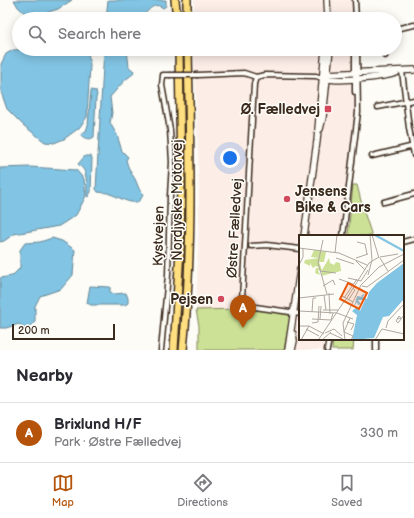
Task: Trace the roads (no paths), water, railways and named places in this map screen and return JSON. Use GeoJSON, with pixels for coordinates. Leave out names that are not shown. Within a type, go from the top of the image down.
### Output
{"type":"FeatureCollection","features":[{"type":"Feature","properties":{"kind":"highway"},"geometry":{"type":"LineString","coordinates":[[176,0],[177,12]]}},
{"type":"Feature","properties":{"kind":"highway"},"geometry":{"type":"LineString","coordinates":[[187,1],[187,12]]}},
{"type":"Feature","properties":{"kind":"highway","name":"Nordjyske Motorvej"},"geometry":{"type":"LineString","coordinates":[[175,331],[178,305],[181,195],[179,56]]}},
{"type":"Feature","properties":{"kind":"highway","name":"Nordjyske Motorvej"},"geometry":{"type":"LineString","coordinates":[[183,350],[188,304],[190,258],[191,183],[188,56]]}},
{"type":"Feature","properties":{"kind":"highway"},"geometry":{"type":"LineString","coordinates":[[171,350],[175,331]]}},
{"type":"Feature","properties":{"kind":"highway"},"geometry":{"type":"LineString","coordinates":[[174,350],[175,331]]}},
{"type":"Feature","properties":{"kind":"main road"},"geometry":{"type":"LineString","coordinates":[[327,0],[328,12]]}},
{"type":"Feature","properties":{"kind":"main road"},"geometry":{"type":"LineString","coordinates":[[304,235],[317,141],[323,116],[324,56]]}},
{"type":"Feature","properties":{"kind":"main road"},"geometry":{"type":"LineString","coordinates":[[323,76],[328,56]]}},
{"type":"Feature","properties":{"kind":"main road"},"geometry":{"type":"LineString","coordinates":[[323,76],[378,77],[402,71],[414,70]]}},
{"type":"Feature","properties":{"kind":"main road"},"geometry":{"type":"LineString","coordinates":[[288,350],[297,314],[299,284]]}},
{"type":"Feature","properties":{"kind":"main road"},"geometry":{"type":"LineString","coordinates":[[292,330],[294,341],[292,350]]}},
{"type":"Feature","properties":{"kind":"street"},"geometry":{"type":"LineString","coordinates":[[356,0],[356,12]]}},
{"type":"Feature","properties":{"kind":"street"},"geometry":{"type":"LineString","coordinates":[[402,28],[414,25]]}},
{"type":"Feature","properties":{"kind":"street"},"geometry":{"type":"LineString","coordinates":[[343,235],[356,120],[356,56]]}},
{"type":"Feature","properties":{"kind":"street"},"geometry":{"type":"LineString","coordinates":[[402,71],[414,155]]}},
{"type":"Feature","properties":{"kind":"street","name":"Kystvejen"},"geometry":{"type":"LineString","coordinates":[[161,350],[168,275],[172,162],[170,130],[162,85],[163,75],[244,74],[256,77]]}},
{"type":"Feature","properties":{"kind":"street"},"geometry":{"type":"LineString","coordinates":[[256,77],[265,75],[323,76]]}},
{"type":"Feature","properties":{"kind":"street","name":"Østre Fælledvej"},"geometry":{"type":"LineString","coordinates":[[256,77],[254,84],[242,299],[245,305],[248,306],[297,314]]}},
{"type":"Feature","properties":{"kind":"street"},"geometry":{"type":"LineString","coordinates":[[378,107],[414,100]]}},
{"type":"Feature","properties":{"kind":"street"},"geometry":{"type":"LineString","coordinates":[[372,156],[413,146]]}},
{"type":"Feature","properties":{"kind":"street"},"geometry":{"type":"LineString","coordinates":[[384,202],[414,194]]}},
{"type":"Feature","properties":{"kind":"street"},"geometry":{"type":"LineString","coordinates":[[404,242],[414,239]]}},
{"type":"Feature","properties":{"kind":"street"},"geometry":{"type":"LineString","coordinates":[[251,246],[267,245],[299,250]]}},
{"type":"Feature","properties":{"kind":"street"},"geometry":{"type":"LineString","coordinates":[[327,350],[329,340]]}},
{"type":"Feature","properties":{"kind":"water"},"geometry":{"type":"Polygon","coordinates":[[[14,0],[72,0],[58,9],[49,12],[24,12],[18,7],[14,0]]]}},
{"type":"Feature","properties":{"kind":"water"},"geometry":{"type":"Polygon","coordinates":[[[108,0],[166,0],[166,6],[163,8],[160,6],[154,6],[146,12],[107,12],[108,0]]]}},
{"type":"Feature","properties":{"kind":"water"},"geometry":{"type":"Polygon","coordinates":[[[12,51],[12,56],[89,56],[90,65],[87,117],[79,128],[64,139],[54,143],[45,142],[23,125],[7,109],[1,92],[1,64],[6,54],[12,51]]]}},
{"type":"Feature","properties":{"kind":"water"},"geometry":{"type":"Polygon","coordinates":[[[104,56],[128,56],[129,67],[134,71],[133,74],[125,80],[110,97],[112,113],[110,123],[117,135],[122,151],[128,157],[126,160],[129,168],[143,194],[138,202],[129,202],[109,193],[98,192],[96,189],[104,56]]]}},
{"type":"Feature","properties":{"kind":"water"},"geometry":{"type":"Polygon","coordinates":[[[91,90],[96,91],[97,95],[94,137],[88,139],[82,136],[82,133],[86,131],[88,125],[91,90]]]}},
{"type":"Feature","properties":{"kind":"water"},"geometry":{"type":"Polygon","coordinates":[[[85,156],[91,156],[92,158],[91,192],[88,197],[85,174],[83,168],[78,164],[85,156]]]}},
{"type":"Feature","properties":{"kind":"water"},"geometry":{"type":"Polygon","coordinates":[[[30,167],[76,170],[84,179],[86,196],[76,215],[59,226],[14,234],[0,242],[0,168],[30,167]]]}},
{"type":"Feature","properties":{"kind":"water"},"geometry":{"type":"Polygon","coordinates":[[[52,238],[62,241],[75,250],[73,275],[61,289],[40,296],[35,306],[35,322],[26,329],[19,324],[6,328],[0,328],[0,278],[12,276],[20,268],[20,250],[25,243],[40,242],[52,238]]]}},
{"type":"Feature","properties":{"kind":"water"},"geometry":{"type":"Polygon","coordinates":[[[90,286],[110,287],[110,292],[114,294],[126,293],[128,303],[125,305],[91,305],[87,303],[90,286]]]}},
{"type":"Feature","properties":{"kind":"place","name":"Ø. Fælledvej"},"geometry":{"type":"Point","coordinates":[328,109]}},
{"type":"Feature","properties":{"kind":"place","name":"Jensens Bike & Cars"},"geometry":{"type":"Point","coordinates":[287,199]}},
{"type":"Feature","properties":{"kind":"place","name":"Pejsen"},"geometry":{"type":"Point","coordinates":[221,299]}},
{"type":"Feature","properties":{"kind":"place","name":"Brixlund H/F"},"geometry":{"type":"Point","coordinates":[243,328]}}]}
